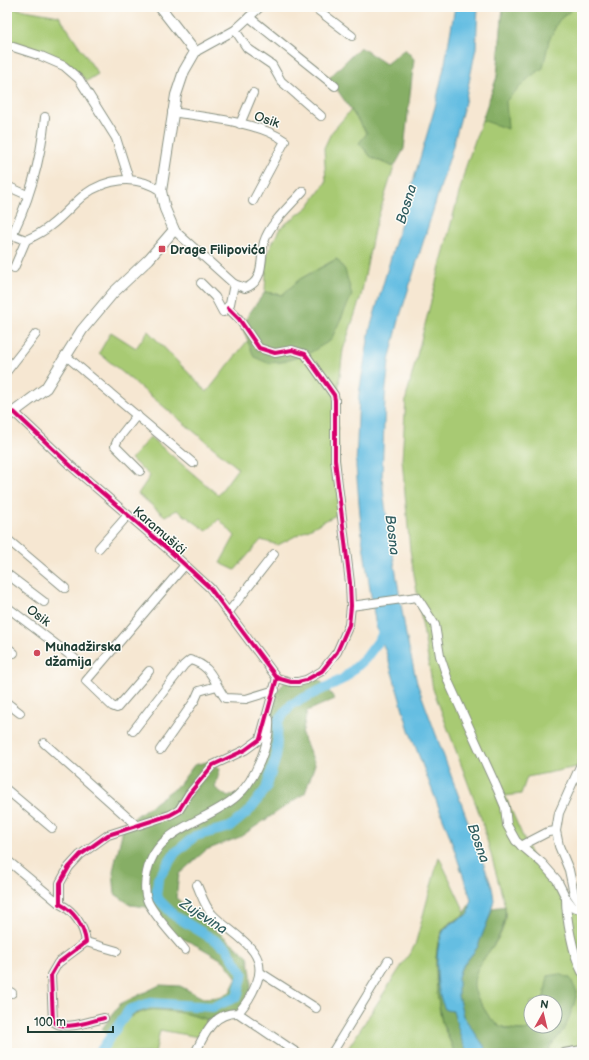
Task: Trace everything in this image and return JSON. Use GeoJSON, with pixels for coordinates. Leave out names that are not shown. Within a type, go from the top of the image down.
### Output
{"type":"FeatureCollection","features":[{"type":"Feature","properties":{"kind":"main road"},"geometry":{"type":"LineString","coordinates":[[11,414],[46,388],[65,355],[82,330],[114,293],[149,260],[174,230],[161,191],[172,112],[180,83],[195,52],[160,7]]}},
{"type":"Feature","properties":{"kind":"street"},"geometry":{"type":"LineString","coordinates":[[314,7],[352,36]]}},
{"type":"Feature","properties":{"kind":"street"},"geometry":{"type":"LineString","coordinates":[[195,52],[235,30],[253,10],[335,86]]}},
{"type":"Feature","properties":{"kind":"street"},"geometry":{"type":"LineString","coordinates":[[235,30],[247,48],[272,66],[281,81],[321,116]]}},
{"type":"Feature","properties":{"kind":"street"},"geometry":{"type":"LineString","coordinates":[[7,45],[41,56],[64,66],[79,79],[116,138],[129,179]]}},
{"type":"Feature","properties":{"kind":"street"},"geometry":{"type":"LineString","coordinates":[[240,124],[253,93]]}},
{"type":"Feature","properties":{"kind":"street","name":"Osik"},"geometry":{"type":"LineString","coordinates":[[172,112],[240,124],[272,133],[285,141],[253,201]]}},
{"type":"Feature","properties":{"kind":"street"},"geometry":{"type":"LineString","coordinates":[[7,244],[27,196],[42,143],[45,117]]}},
{"type":"Feature","properties":{"kind":"street"},"geometry":{"type":"LineString","coordinates":[[14,268],[26,240],[51,226],[84,196],[97,187],[129,179],[154,186],[161,191]]}},
{"type":"Feature","properties":{"kind":"street"},"geometry":{"type":"LineString","coordinates":[[7,186],[27,196]]}},
{"type":"Feature","properties":{"kind":"street"},"geometry":{"type":"LineString","coordinates":[[174,230],[234,284],[245,288],[256,280],[262,267],[264,244],[267,234],[303,190]]}},
{"type":"Feature","properties":{"kind":"street"},"geometry":{"type":"LineString","coordinates":[[10,234],[26,240]]}},
{"type":"Feature","properties":{"kind":"street"},"geometry":{"type":"LineString","coordinates":[[201,283],[215,297],[223,312],[228,308],[234,284]]}},
{"type":"Feature","properties":{"kind":"street"},"geometry":{"type":"LineString","coordinates":[[60,904],[59,888],[68,867],[80,855],[108,835],[170,815],[179,810],[189,794],[213,765],[245,750],[260,739],[269,714],[277,678],[298,682],[306,680],[322,671],[334,657],[343,642],[349,624],[351,606],[335,460],[334,395],[305,354],[292,350],[275,353],[259,348],[238,318],[228,308]]}},
{"type":"Feature","properties":{"kind":"street"},"geometry":{"type":"LineString","coordinates":[[7,371],[36,334]]}},
{"type":"Feature","properties":{"kind":"street"},"geometry":{"type":"LineString","coordinates":[[65,355],[193,463]]}},
{"type":"Feature","properties":{"kind":"street","name":"Karamušići"},"geometry":{"type":"LineString","coordinates":[[11,414],[210,588],[277,678]]}},
{"type":"Feature","properties":{"kind":"street"},"geometry":{"type":"LineString","coordinates":[[137,416],[118,439],[115,446],[140,471]]}},
{"type":"Feature","properties":{"kind":"street","name":"Karamušići"},"geometry":{"type":"LineString","coordinates":[[99,548],[128,515]]}},
{"type":"Feature","properties":{"kind":"street"},"geometry":{"type":"LineString","coordinates":[[7,539],[64,588]]}},
{"type":"Feature","properties":{"kind":"street"},"geometry":{"type":"LineString","coordinates":[[228,613],[274,554]]}},
{"type":"Feature","properties":{"kind":"street","name":"Karamušići"},"geometry":{"type":"LineString","coordinates":[[149,671],[117,708],[112,706],[86,681],[185,565]]}},
{"type":"Feature","properties":{"kind":"street","name":"Osik"},"geometry":{"type":"LineString","coordinates":[[7,574],[44,602]]}},
{"type":"Feature","properties":{"kind":"street"},"geometry":{"type":"LineString","coordinates":[[351,606],[418,598],[435,625],[440,656],[449,683],[505,807],[507,825],[516,842],[542,863],[557,880],[566,898],[573,907],[582,910]]}},
{"type":"Feature","properties":{"kind":"street","name":"Osik"},"geometry":{"type":"LineString","coordinates":[[7,607],[75,659]]}},
{"type":"Feature","properties":{"kind":"street"},"geometry":{"type":"LineString","coordinates":[[132,731],[188,661],[193,661],[212,673],[217,686],[225,698],[246,699],[275,690]]}},
{"type":"Feature","properties":{"kind":"street"},"geometry":{"type":"LineString","coordinates":[[160,750],[195,700],[199,691],[217,686]]}},
{"type":"Feature","properties":{"kind":"street"},"geometry":{"type":"LineString","coordinates":[[7,703],[20,713]]}},
{"type":"Feature","properties":{"kind":"street"},"geometry":{"type":"LineString","coordinates":[[185,950],[148,902],[145,889],[149,864],[164,841],[173,833],[224,806],[238,796],[250,780],[268,738],[269,714]]}},
{"type":"Feature","properties":{"kind":"street"},"geometry":{"type":"LineString","coordinates":[[44,743],[136,825]]}},
{"type":"Feature","properties":{"kind":"street"},"geometry":{"type":"LineString","coordinates":[[582,762],[559,813],[556,831],[559,846],[569,870],[574,894],[582,906]]}},
{"type":"Feature","properties":{"kind":"street"},"geometry":{"type":"LineString","coordinates":[[7,790],[52,828]]}},
{"type":"Feature","properties":{"kind":"street"},"geometry":{"type":"LineString","coordinates":[[521,846],[548,832],[556,831]]}},
{"type":"Feature","properties":{"kind":"street"},"geometry":{"type":"LineString","coordinates":[[7,860],[60,904],[69,908],[76,917],[86,942]]}},
{"type":"Feature","properties":{"kind":"street"},"geometry":{"type":"LineString","coordinates":[[196,885],[211,914],[241,938],[253,952],[260,966],[261,973],[247,1003],[238,1013]]}},
{"type":"Feature","properties":{"kind":"street"},"geometry":{"type":"LineString","coordinates":[[566,898],[566,910],[575,959],[582,972]]}},
{"type":"Feature","properties":{"kind":"street"},"geometry":{"type":"LineString","coordinates":[[86,942],[117,951]]}},
{"type":"Feature","properties":{"kind":"street"},"geometry":{"type":"LineString","coordinates":[[86,942],[58,963],[51,975],[53,1021],[57,1025],[65,1026],[104,1018]]}},
{"type":"Feature","properties":{"kind":"street"},"geometry":{"type":"LineString","coordinates":[[332,1053],[388,961]]}},
{"type":"Feature","properties":{"kind":"street"},"geometry":{"type":"LineString","coordinates":[[261,973],[316,1008]]}},
{"type":"Feature","properties":{"kind":"street"},"geometry":{"type":"LineString","coordinates":[[195,1053],[212,1022],[229,1013],[238,1013],[292,1052]]}},
{"type":"Feature","properties":{"kind":"street"},"geometry":{"type":"LineString","coordinates":[[564,1053],[582,1050]]}},
{"type":"Feature","properties":{"kind":"green space"},"geometry":{"type":"Polygon","coordinates":[[[7,7],[59,16],[98,74],[87,81],[68,63],[7,41],[7,7]]]}},
{"type":"Feature","properties":{"kind":"green space"},"geometry":{"type":"Polygon","coordinates":[[[503,7],[582,7],[582,766],[527,777],[521,794],[505,796],[531,855],[557,886],[582,911],[582,1053],[550,1053],[549,1048],[560,1034],[563,1034],[577,992],[546,990],[545,994],[523,994],[523,1030],[515,1030],[499,1025],[490,1018],[473,988],[476,970],[498,939],[502,930],[505,920],[505,906],[481,818],[433,689],[410,550],[402,459],[406,398],[466,166],[497,77],[503,7]]]}},
{"type":"Feature","properties":{"kind":"green space"},"geometry":{"type":"Polygon","coordinates":[[[503,7],[575,7],[559,20],[549,40],[543,68],[530,77],[506,101],[508,129],[482,120],[497,77],[503,7]]]}},
{"type":"Feature","properties":{"kind":"green space"},"geometry":{"type":"Polygon","coordinates":[[[360,47],[386,64],[405,49],[414,59],[404,149],[394,167],[372,158],[359,143],[367,133],[329,78],[360,47]]]}},
{"type":"Feature","properties":{"kind":"green space"},"geometry":{"type":"Polygon","coordinates":[[[351,110],[367,134],[360,143],[372,158],[394,167],[374,230],[361,296],[343,350],[337,400],[340,513],[278,545],[261,540],[235,570],[220,563],[235,536],[219,519],[207,531],[177,510],[165,516],[138,494],[150,476],[131,459],[150,437],[218,495],[238,468],[99,353],[111,332],[136,348],[148,331],[207,392],[248,340],[255,357],[345,270],[336,259],[300,279],[282,295],[265,292],[267,254],[280,228],[308,207],[326,182],[324,148],[331,133],[351,110]]]}},
{"type":"Feature","properties":{"kind":"green space"},"geometry":{"type":"Polygon","coordinates":[[[337,259],[345,270],[352,295],[331,340],[308,354],[282,362],[268,363],[254,357],[243,329],[248,315],[265,292],[282,295],[300,279],[337,259]]]}},
{"type":"Feature","properties":{"kind":"green space"},"geometry":{"type":"Polygon","coordinates":[[[315,674],[335,699],[307,711],[302,734],[315,764],[305,793],[240,837],[206,850],[179,874],[176,898],[248,956],[251,974],[251,992],[241,1009],[213,1022],[182,1013],[147,1010],[137,1013],[129,1018],[113,1037],[102,1029],[120,1004],[160,985],[180,986],[203,998],[221,997],[230,992],[237,978],[224,961],[171,933],[146,907],[131,905],[115,894],[113,871],[124,825],[179,785],[194,765],[211,761],[220,769],[215,788],[228,797],[244,790],[260,770],[269,740],[266,716],[273,695],[286,681],[315,674]]]}},
{"type":"Feature","properties":{"kind":"green space"},"geometry":{"type":"Polygon","coordinates":[[[439,857],[466,914],[445,927],[440,935],[436,959],[440,1013],[443,1026],[455,1053],[345,1053],[415,945],[439,857]]]}},
{"type":"Feature","properties":{"kind":"green space"},"geometry":{"type":"Polygon","coordinates":[[[468,906],[470,906],[469,914],[445,929],[441,936],[437,957],[438,982],[442,1003],[446,1010],[453,1011],[462,1041],[468,1053],[455,1053],[442,1022],[437,993],[436,959],[438,943],[444,928],[465,914],[468,906]]]}},
{"type":"Feature","properties":{"kind":"green space"},"geometry":{"type":"Polygon","coordinates":[[[505,906],[505,919],[497,940],[479,966],[475,975],[474,988],[478,999],[490,1018],[499,1025],[509,1029],[523,1030],[523,1034],[560,1034],[549,1048],[550,1053],[489,1053],[463,1016],[458,996],[458,977],[461,969],[477,948],[493,908],[505,906]]]}},
{"type":"Feature","properties":{"kind":"green space"},"geometry":{"type":"Polygon","coordinates":[[[559,974],[570,978],[577,992],[574,1005],[563,1030],[563,994],[545,994],[548,976],[559,974]]]}},
{"type":"Feature","properties":{"kind":"green space"},"geometry":{"type":"Polygon","coordinates":[[[151,1009],[189,1014],[213,1022],[204,1038],[160,1030],[155,1053],[96,1053],[110,1035],[114,1037],[129,1017],[151,1009]]]}},
{"type":"Feature","properties":{"kind":"water"},"geometry":{"type":"Polygon","coordinates":[[[455,7],[478,7],[476,48],[465,102],[451,153],[400,316],[389,361],[385,397],[382,476],[384,499],[406,635],[417,683],[492,887],[494,900],[489,918],[477,948],[461,968],[458,977],[458,996],[463,1016],[489,1053],[468,1053],[462,1041],[453,1011],[446,1010],[442,1003],[437,970],[437,957],[441,936],[447,927],[469,914],[471,899],[449,834],[409,730],[386,652],[376,627],[362,538],[356,466],[359,394],[370,329],[435,107],[455,7]]]}},
{"type":"Feature","properties":{"kind":"waterway","name":"Zujevina"},"geometry":{"type":"LineString","coordinates":[[99,1053],[129,1010],[150,1003],[213,1007],[237,997],[243,974],[226,947],[175,916],[156,897],[158,879],[175,853],[195,836],[230,827],[248,812],[266,789],[276,757],[278,721],[292,704],[343,679],[365,659],[380,639],[386,626]]}},
{"type":"Feature","properties":{"kind":"cycle path"},"geometry":{"type":"LineString","coordinates":[[14,412],[71,466],[171,552],[210,588],[277,678],[291,682],[306,680],[322,671],[337,652],[349,625],[351,606],[350,583],[335,460],[334,395],[305,354],[292,350],[275,353],[259,348],[239,319],[228,308]]}},
{"type":"Feature","properties":{"kind":"cycle path"},"geometry":{"type":"LineString","coordinates":[[104,1018],[70,1026],[64,1026],[53,1021],[51,975],[58,963],[86,942],[83,930],[78,920],[70,911],[60,904],[60,883],[69,867],[80,855],[108,835],[170,815],[179,810],[189,794],[213,765],[245,750],[260,739],[277,678]]}},
{"type":"Feature","properties":{"kind":"place","name":"Drage Filipovića"},"geometry":{"type":"Point","coordinates":[162,249]}},
{"type":"Feature","properties":{"kind":"place","name":"Muhadžirska džamija"},"geometry":{"type":"Point","coordinates":[37,653]}},
{"type":"Feature","properties":{"kind":"water label","name":"Bosna"},"geometry":{"type":"Point","coordinates":[406,204]}},
{"type":"Feature","properties":{"kind":"water label","name":"Bosna"},"geometry":{"type":"Point","coordinates":[393,535]}},
{"type":"Feature","properties":{"kind":"water label","name":"Bosna"},"geometry":{"type":"Point","coordinates":[479,843]}}]}
